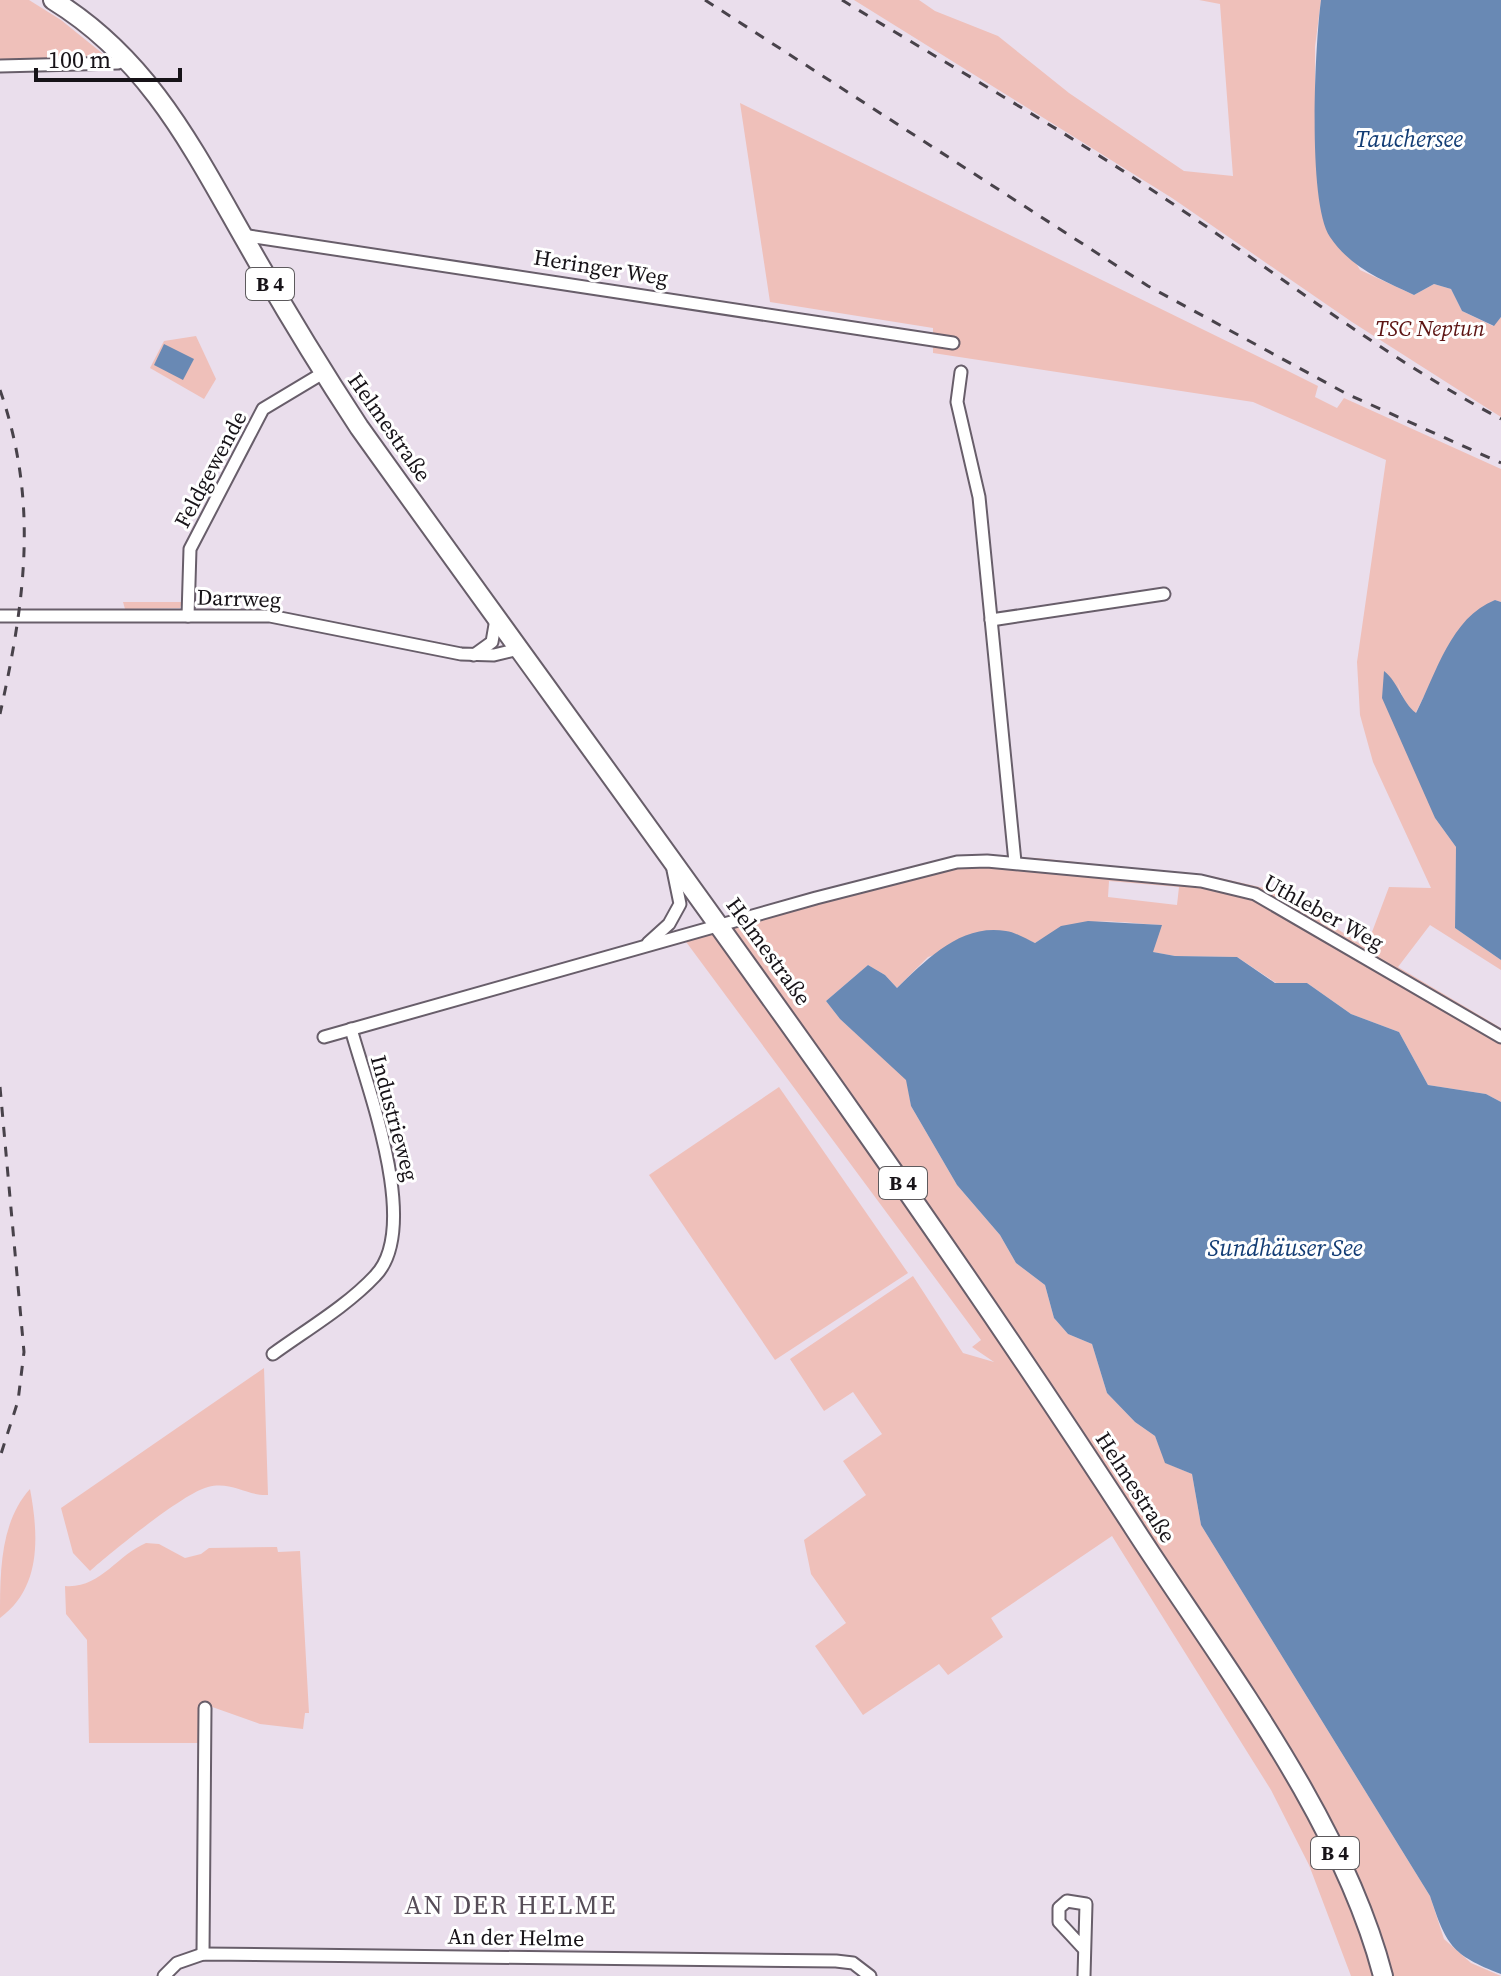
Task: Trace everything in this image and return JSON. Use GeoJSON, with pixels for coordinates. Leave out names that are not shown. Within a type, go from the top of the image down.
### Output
{"type":"FeatureCollection","features":[{"type":"Feature","properties":{"kind":"main road","name":"Helmestraße"},"geometry":{"type":"LineString","coordinates":[[53,0],[109,39],[128,59],[180,129],[323,373],[496,618],[720,925],[1002,1325],[1275,1746],[1338,1858],[1363,1913],[1383,1976]]}},
{"type":"Feature","properties":{"kind":"street"},"geometry":{"type":"LineString","coordinates":[[0,66],[118,63],[128,59]]}},
{"type":"Feature","properties":{"kind":"street","name":"Heringer Weg"},"geometry":{"type":"LineString","coordinates":[[242,235],[953,343]]}},
{"type":"Feature","properties":{"kind":"street"},"geometry":{"type":"LineString","coordinates":[[961,372],[957,402],[979,497],[1015,862]]}},
{"type":"Feature","properties":{"kind":"street","name":"Feldgewende"},"geometry":{"type":"LineString","coordinates":[[188,616],[190,549],[263,409],[323,373]]}},
{"type":"Feature","properties":{"kind":"street"},"geometry":{"type":"LineString","coordinates":[[991,620],[1164,594]]}},
{"type":"Feature","properties":{"kind":"street","name":"Darrweg"},"geometry":{"type":"LineString","coordinates":[[0,616],[270,616],[474,655],[494,655],[519,649]]}},
{"type":"Feature","properties":{"kind":"street"},"geometry":{"type":"LineString","coordinates":[[474,655],[492,642],[496,618]]}},
{"type":"Feature","properties":{"kind":"street"},"geometry":{"type":"LineString","coordinates":[[646,946],[669,924],[680,904],[670,857]]}},
{"type":"Feature","properties":{"kind":"street","name":"Uthleber Weg"},"geometry":{"type":"LineString","coordinates":[[720,925],[957,862],[1015,862],[1201,881],[1255,894],[1501,1037]]}},
{"type":"Feature","properties":{"kind":"street"},"geometry":{"type":"LineString","coordinates":[[324,1037],[720,925]]}},
{"type":"Feature","properties":{"kind":"street","name":"Industrieweg"},"geometry":{"type":"LineString","coordinates":[[273,1354],[377,1275],[389,1251],[395,1224],[395,1192],[351,1029]]}},
{"type":"Feature","properties":{"kind":"street"},"geometry":{"type":"LineString","coordinates":[[203,1954],[205,1708]]}},
{"type":"Feature","properties":{"kind":"street"},"geometry":{"type":"LineString","coordinates":[[1084,1949],[1084,1976]]}},
{"type":"Feature","properties":{"kind":"street","name":"An der Helme"},"geometry":{"type":"LineString","coordinates":[[164,1976],[177,1963],[203,1954],[836,1961],[853,1963],[870,1976]]}},
{"type":"Feature","properties":{"kind":"green space"},"geometry":{"type":"Polygon","coordinates":[[[0,0],[29,0],[61,20],[108,58],[0,61],[0,0]]]}},
{"type":"Feature","properties":{"kind":"green space","name":"TSC Neptun"},"geometry":{"type":"Polygon","coordinates":[[[854,0],[919,0],[935,11],[998,36],[1069,93],[1184,171],[1233,176],[1220,4],[1199,0],[1321,0],[1315,47],[1315,127],[1320,200],[1360,270],[1414,295],[1434,284],[1451,289],[1462,311],[1493,326],[1501,317],[1501,417],[1352,322],[1172,198],[854,0]]]}},
{"type":"Feature","properties":{"kind":"green space"},"geometry":{"type":"Polygon","coordinates":[[[740,103],[1318,386],[1315,397],[1337,408],[1344,398],[1501,469],[1501,602],[1495,600],[1435,675],[1415,714],[1404,702],[1397,681],[1435,818],[1456,847],[1455,928],[1501,960],[1501,970],[1430,925],[1398,967],[1501,1028],[1501,1102],[1486,1094],[1428,1085],[1399,1032],[1351,1014],[1307,983],[1276,983],[1237,957],[1175,956],[1152,952],[1161,925],[1111,921],[1082,923],[1052,933],[1035,943],[1006,931],[928,957],[897,988],[885,975],[868,965],[826,1001],[840,1019],[907,1080],[911,1106],[957,1185],[1000,1235],[1016,1263],[1045,1285],[1054,1318],[1068,1334],[1092,1344],[1107,1393],[1135,1422],[1155,1436],[1166,1463],[1192,1474],[1201,1525],[1430,1896],[1444,1939],[1471,1963],[1501,1976],[1351,1976],[1309,1865],[1271,1790],[1112,1536],[991,1618],[1003,1637],[948,1675],[939,1664],[863,1715],[815,1646],[846,1623],[811,1574],[804,1540],[866,1495],[843,1461],[882,1434],[853,1392],[824,1411],[790,1359],[913,1276],[963,1353],[994,1362],[972,1347],[981,1340],[678,931],[915,866],[965,856],[1036,858],[1211,876],[1282,892],[1366,948],[1389,887],[1431,888],[1373,762],[1360,715],[1357,662],[1386,460],[1253,402],[933,353],[933,328],[770,302],[740,103]],[[1109,881],[1108,897],[1177,905],[1179,887],[1109,881]]]}},
{"type":"Feature","properties":{"kind":"green space"},"geometry":{"type":"Polygon","coordinates":[[[196,336],[216,379],[204,399],[150,368],[164,341],[196,336]]]}},
{"type":"Feature","properties":{"kind":"green space"},"geometry":{"type":"Polygon","coordinates":[[[123,602],[182,602],[180,608],[125,609],[123,602]]]}},
{"type":"Feature","properties":{"kind":"green space"},"geometry":{"type":"Polygon","coordinates":[[[779,1087],[908,1273],[775,1360],[649,1175],[779,1087]]]}},
{"type":"Feature","properties":{"kind":"green space"},"geometry":{"type":"Polygon","coordinates":[[[264,1368],[268,1495],[224,1486],[197,1491],[148,1524],[90,1571],[73,1553],[61,1508],[264,1368]]]}},
{"type":"Feature","properties":{"kind":"green space"},"geometry":{"type":"Polygon","coordinates":[[[30,1489],[35,1525],[34,1560],[23,1592],[0,1618],[7,1532],[20,1502],[30,1489]]]}},
{"type":"Feature","properties":{"kind":"green space"},"geometry":{"type":"Polygon","coordinates":[[[146,1543],[159,1544],[185,1558],[201,1554],[209,1548],[277,1547],[278,1552],[300,1551],[309,1713],[305,1713],[303,1729],[260,1724],[201,1703],[200,1743],[89,1743],[87,1640],[66,1614],[65,1586],[77,1586],[98,1577],[146,1543]]]}},
{"type":"Feature","properties":{"kind":"water","name":"Tauchersee"},"geometry":{"type":"Polygon","coordinates":[[[1321,0],[1501,0],[1501,317],[1494,326],[1462,311],[1451,289],[1434,284],[1414,295],[1379,278],[1347,257],[1330,237],[1323,219],[1315,158],[1315,86],[1321,0]]]}},
{"type":"Feature","properties":{"kind":"water"},"geometry":{"type":"Polygon","coordinates":[[[164,344],[194,359],[183,380],[154,365],[164,344]]]}},
{"type":"Feature","properties":{"kind":"water"},"geometry":{"type":"Polygon","coordinates":[[[1495,600],[1501,602],[1501,960],[1455,928],[1456,847],[1435,818],[1382,698],[1384,671],[1416,713],[1456,633],[1480,608],[1495,600]]]}},
{"type":"Feature","properties":{"kind":"water","name":"Sundhäuser See"},"geometry":{"type":"Polygon","coordinates":[[[1088,921],[1162,925],[1153,952],[1175,956],[1237,957],[1275,983],[1307,983],[1351,1014],[1399,1032],[1428,1085],[1486,1094],[1501,1102],[1501,1974],[1471,1961],[1446,1937],[1430,1896],[1201,1525],[1192,1474],[1165,1463],[1155,1436],[1135,1422],[1107,1393],[1092,1344],[1068,1334],[1054,1318],[1045,1285],[1016,1263],[1000,1235],[957,1185],[911,1106],[906,1080],[840,1019],[826,1001],[868,965],[885,975],[897,988],[932,956],[959,938],[990,930],[1006,931],[1035,943],[1061,926],[1088,921]]]}},
{"type":"Feature","properties":{"kind":"railway"},"geometry":{"type":"LineString","coordinates":[[705,0],[1148,286],[1347,394],[1501,463]]}},
{"type":"Feature","properties":{"kind":"railway"},"geometry":{"type":"LineString","coordinates":[[842,0],[1087,148],[1373,342],[1501,419]]}},
{"type":"Feature","properties":{"kind":"railway"},"geometry":{"type":"LineString","coordinates":[[0,390],[12,431],[24,512],[21,591],[0,714]]}},
{"type":"Feature","properties":{"kind":"railway"},"geometry":{"type":"LineString","coordinates":[[0,1087],[24,1352],[18,1401],[0,1457]]}},
{"type":"Feature","properties":{"kind":"district","name":"AN DER HELME"},"geometry":{"type":"Point","coordinates":[511,1905]}}]}
